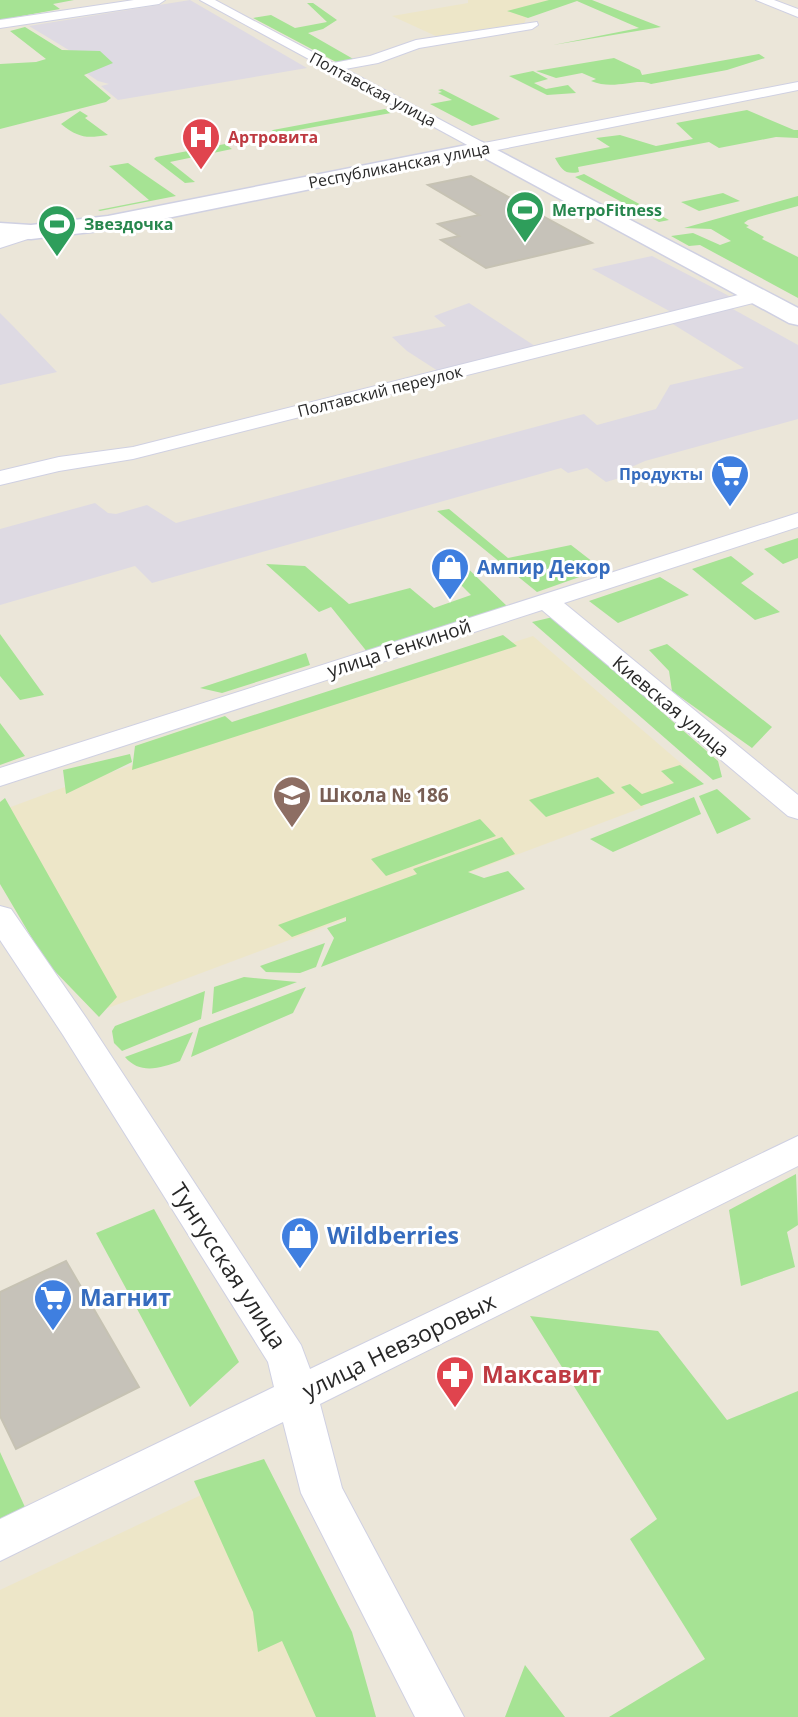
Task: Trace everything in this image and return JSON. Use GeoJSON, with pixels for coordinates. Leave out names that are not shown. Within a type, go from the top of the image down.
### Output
{"type":"FeatureCollection","features":[{"type":"Feature","properties":{"kind":"street"},"geometry":{"type":"LineString","coordinates":[[0,24],[159,0]]}},
{"type":"Feature","properties":{"kind":"street","name":"Полтавская улица"},"geometry":{"type":"LineString","coordinates":[[206,0],[798,318]]}},
{"type":"Feature","properties":{"kind":"street"},"geometry":{"type":"LineString","coordinates":[[762,0],[798,13]]}},
{"type":"Feature","properties":{"kind":"street"},"geometry":{"type":"LineString","coordinates":[[331,67],[373,60],[416,44],[532,25]]}},
{"type":"Feature","properties":{"kind":"street","name":"Республиканская улица"},"geometry":{"type":"LineString","coordinates":[[0,243],[31,232],[108,223],[798,86]]}},
{"type":"Feature","properties":{"kind":"street"},"geometry":{"type":"LineString","coordinates":[[0,230],[31,232]]}},
{"type":"Feature","properties":{"kind":"street","name":"Полтавский переулок"},"geometry":{"type":"LineString","coordinates":[[0,478],[59,464],[133,453],[758,296]]}},
{"type":"Feature","properties":{"kind":"street","name":"улица Генкиной"},"geometry":{"type":"LineString","coordinates":[[0,777],[798,520]]}},
{"type":"Feature","properties":{"kind":"street","name":"Киевская улица"},"geometry":{"type":"LineString","coordinates":[[545,600],[791,796]]}},
{"type":"Feature","properties":{"kind":"street","name":"Тунгусская улица"},"geometry":{"type":"LineString","coordinates":[[0,916],[75,1027],[287,1357],[322,1493],[439,1717]]}},
{"type":"Feature","properties":{"kind":"street","name":"улица Невзоровых"},"geometry":{"type":"LineString","coordinates":[[0,1541],[798,1150]]}},
{"type":"Feature","properties":{"kind":"shaded area"},"geometry":{"type":"Polygon","coordinates":[[[190,0],[307,68],[118,100],[101,86],[109,84],[98,81],[64,58],[77,55],[29,26],[190,0]]]}},
{"type":"Feature","properties":{"kind":"shaded area"},"geometry":{"type":"Polygon","coordinates":[[[468,0],[567,0],[528,13],[524,24],[438,37],[392,16],[468,3],[468,0]]]}},
{"type":"Feature","properties":{"kind":"shaded area"},"geometry":{"type":"Polygon","coordinates":[[[652,256],[731,297],[673,313],[592,269],[652,256]]]}},
{"type":"Feature","properties":{"kind":"shaded area"},"geometry":{"type":"Polygon","coordinates":[[[469,303],[538,348],[438,371],[407,351],[392,337],[446,326],[434,316],[469,303]]]}},
{"type":"Feature","properties":{"kind":"shaded area"},"geometry":{"type":"Polygon","coordinates":[[[731,308],[798,345],[798,419],[645,461],[618,473],[623,477],[606,482],[587,468],[568,473],[561,468],[152,583],[135,566],[0,605],[0,529],[95,503],[108,513],[116,514],[147,505],[176,523],[584,414],[597,425],[656,409],[670,385],[744,368],[671,323],[731,308]]]}},
{"type":"Feature","properties":{"kind":"shaded area"},"geometry":{"type":"Polygon","coordinates":[[[0,313],[13,326],[57,372],[0,385],[0,313]]]}},
{"type":"Feature","properties":{"kind":"shaded area","name":"Школа № 186"},"geometry":{"type":"Polygon","coordinates":[[[533,636],[697,777],[638,798],[644,807],[108,1008],[0,860],[0,811],[62,788],[533,636]]]}},
{"type":"Feature","properties":{"kind":"shaded area"},"geometry":{"type":"Polygon","coordinates":[[[250,1472],[373,1717],[0,1717],[0,1590],[250,1472]]]}},
{"type":"Feature","properties":{"kind":"green space"},"geometry":{"type":"Polygon","coordinates":[[[0,0],[74,0],[53,4],[60,9],[0,20],[0,0]]]}},
{"type":"Feature","properties":{"kind":"green space"},"geometry":{"type":"Polygon","coordinates":[[[549,0],[592,0],[661,27],[553,45],[639,28],[577,1],[528,18],[507,11],[549,0]]]}},
{"type":"Feature","properties":{"kind":"green space"},"geometry":{"type":"Polygon","coordinates":[[[307,3],[313,3],[337,20],[323,29],[308,33],[355,60],[338,63],[253,18],[271,15],[295,28],[327,22],[307,3]]]}},
{"type":"Feature","properties":{"kind":"green space"},"geometry":{"type":"Polygon","coordinates":[[[25,27],[62,50],[100,51],[113,63],[84,75],[111,98],[106,102],[0,129],[0,64],[46,59],[10,31],[25,27]]]}},
{"type":"Feature","properties":{"kind":"green space"},"geometry":{"type":"Polygon","coordinates":[[[759,54],[765,58],[727,70],[651,84],[639,82],[608,85],[591,81],[596,79],[582,73],[556,78],[536,71],[614,58],[640,70],[642,75],[759,54]]]}},
{"type":"Feature","properties":{"kind":"green space"},"geometry":{"type":"Polygon","coordinates":[[[533,71],[548,79],[534,83],[546,89],[568,85],[576,93],[547,95],[509,76],[533,71]]]}},
{"type":"Feature","properties":{"kind":"green space"},"geometry":{"type":"Polygon","coordinates":[[[442,89],[500,119],[472,126],[430,104],[452,100],[438,93],[442,92],[438,90],[442,89]]]}},
{"type":"Feature","properties":{"kind":"green space"},"geometry":{"type":"Polygon","coordinates":[[[385,109],[391,113],[265,136],[273,130],[385,109]]]}},
{"type":"Feature","properties":{"kind":"green space"},"geometry":{"type":"Polygon","coordinates":[[[747,110],[798,130],[798,138],[776,137],[719,148],[709,142],[578,167],[579,172],[574,173],[564,171],[555,158],[610,147],[596,138],[620,135],[656,146],[693,139],[676,123],[747,110]]]}},
{"type":"Feature","properties":{"kind":"green space"},"geometry":{"type":"Polygon","coordinates":[[[80,111],[108,135],[84,136],[61,124],[80,111]]]}},
{"type":"Feature","properties":{"kind":"green space"},"geometry":{"type":"Polygon","coordinates":[[[225,144],[232,149],[170,162],[195,182],[185,183],[154,159],[156,157],[225,144]]]}},
{"type":"Feature","properties":{"kind":"green space"},"geometry":{"type":"Polygon","coordinates":[[[128,163],[176,196],[98,210],[149,200],[109,166],[128,163]]]}},
{"type":"Feature","properties":{"kind":"green space"},"geometry":{"type":"Polygon","coordinates":[[[584,174],[669,220],[659,222],[575,177],[584,174]]]}},
{"type":"Feature","properties":{"kind":"green space"},"geometry":{"type":"Polygon","coordinates":[[[723,193],[740,201],[699,211],[681,202],[723,193]]]}},
{"type":"Feature","properties":{"kind":"green space"},"geometry":{"type":"Polygon","coordinates":[[[798,196],[798,206],[744,223],[749,226],[746,227],[764,237],[762,239],[798,257],[798,298],[700,245],[689,246],[671,236],[693,233],[720,245],[731,241],[711,229],[684,228],[798,196]]]}},
{"type":"Feature","properties":{"kind":"green space"},"geometry":{"type":"Polygon","coordinates":[[[449,509],[508,558],[571,545],[602,569],[537,592],[437,511],[449,509]]]}},
{"type":"Feature","properties":{"kind":"green space"},"geometry":{"type":"Polygon","coordinates":[[[798,538],[798,558],[783,564],[764,549],[798,538]]]}},
{"type":"Feature","properties":{"kind":"green space"},"geometry":{"type":"Polygon","coordinates":[[[731,556],[754,574],[741,583],[780,612],[755,620],[692,569],[731,556]]]}},
{"type":"Feature","properties":{"kind":"green space"},"geometry":{"type":"Polygon","coordinates":[[[458,559],[509,608],[368,653],[331,607],[319,612],[266,564],[305,566],[349,604],[410,588],[434,608],[471,595],[442,566],[458,559]]]}},
{"type":"Feature","properties":{"kind":"green space"},"geometry":{"type":"Polygon","coordinates":[[[660,577],[689,595],[618,623],[589,601],[660,577]]]}},
{"type":"Feature","properties":{"kind":"green space"},"geometry":{"type":"Polygon","coordinates":[[[553,617],[718,761],[722,777],[713,780],[532,622],[553,617]]]}},
{"type":"Feature","properties":{"kind":"green space"},"geometry":{"type":"Polygon","coordinates":[[[0,634],[44,695],[20,700],[0,676],[0,634]]]}},
{"type":"Feature","properties":{"kind":"green space"},"geometry":{"type":"Polygon","coordinates":[[[503,635],[517,646],[132,770],[135,746],[225,716],[232,722],[503,635]]]}},
{"type":"Feature","properties":{"kind":"green space"},"geometry":{"type":"Polygon","coordinates":[[[667,644],[772,727],[752,748],[672,691],[669,671],[649,650],[667,644]]]}},
{"type":"Feature","properties":{"kind":"green space"},"geometry":{"type":"Polygon","coordinates":[[[306,653],[310,665],[222,693],[200,688],[306,653]]]}},
{"type":"Feature","properties":{"kind":"green space"},"geometry":{"type":"Polygon","coordinates":[[[0,723],[25,756],[0,765],[0,723]]]}},
{"type":"Feature","properties":{"kind":"green space"},"geometry":{"type":"Polygon","coordinates":[[[130,754],[132,762],[66,794],[63,770],[130,754]]]}},
{"type":"Feature","properties":{"kind":"green space"},"geometry":{"type":"Polygon","coordinates":[[[680,765],[704,784],[641,806],[621,787],[630,784],[642,794],[674,783],[661,771],[680,765]]]}},
{"type":"Feature","properties":{"kind":"green space"},"geometry":{"type":"Polygon","coordinates":[[[598,777],[615,793],[546,817],[529,800],[598,777]]]}},
{"type":"Feature","properties":{"kind":"green space"},"geometry":{"type":"Polygon","coordinates":[[[717,789],[751,819],[717,834],[699,796],[717,789]]]}},
{"type":"Feature","properties":{"kind":"green space"},"geometry":{"type":"Polygon","coordinates":[[[694,797],[701,814],[613,852],[590,839],[694,797]]]}},
{"type":"Feature","properties":{"kind":"green space"},"geometry":{"type":"Polygon","coordinates":[[[5,798],[117,997],[99,1017],[46,962],[0,884],[0,802],[5,798]]]}},
{"type":"Feature","properties":{"kind":"green space"},"geometry":{"type":"Polygon","coordinates":[[[480,819],[496,836],[386,876],[371,859],[480,819]]]}},
{"type":"Feature","properties":{"kind":"green space"},"geometry":{"type":"Polygon","coordinates":[[[502,837],[515,854],[468,872],[484,878],[508,871],[525,889],[321,967],[334,938],[327,928],[346,921],[346,917],[292,937],[278,925],[417,874],[413,869],[502,837]]]}},
{"type":"Feature","properties":{"kind":"green space"},"geometry":{"type":"Polygon","coordinates":[[[325,943],[316,967],[300,973],[266,972],[260,966],[325,943]]]}},
{"type":"Feature","properties":{"kind":"green space"},"geometry":{"type":"Polygon","coordinates":[[[244,977],[297,982],[212,1014],[214,987],[244,977]]]}},
{"type":"Feature","properties":{"kind":"green space"},"geometry":{"type":"Polygon","coordinates":[[[306,987],[293,1013],[191,1057],[199,1028],[306,987]]]}},
{"type":"Feature","properties":{"kind":"green space"},"geometry":{"type":"Polygon","coordinates":[[[205,991],[201,1019],[122,1051],[114,1043],[112,1031],[115,1026],[205,991]]]}},
{"type":"Feature","properties":{"kind":"green space"},"geometry":{"type":"Polygon","coordinates":[[[193,1032],[180,1061],[158,1068],[144,1068],[131,1063],[125,1057],[193,1032]]]}},
{"type":"Feature","properties":{"kind":"green space"},"geometry":{"type":"Polygon","coordinates":[[[796,1174],[798,1225],[787,1232],[795,1267],[741,1286],[729,1210],[796,1174]]]}},
{"type":"Feature","properties":{"kind":"green space"},"geometry":{"type":"Polygon","coordinates":[[[154,1209],[239,1362],[190,1407],[96,1233],[154,1209]]]}},
{"type":"Feature","properties":{"kind":"green space"},"geometry":{"type":"Polygon","coordinates":[[[530,1316],[658,1331],[727,1420],[798,1391],[798,1717],[609,1717],[705,1659],[630,1539],[657,1519],[530,1316]]]}},
{"type":"Feature","properties":{"kind":"green space"},"geometry":{"type":"Polygon","coordinates":[[[0,1452],[29,1516],[0,1530],[0,1452]]]}},
{"type":"Feature","properties":{"kind":"green space"},"geometry":{"type":"Polygon","coordinates":[[[264,1459],[352,1632],[376,1717],[316,1717],[282,1641],[258,1652],[253,1612],[194,1481],[264,1459]]]}},
{"type":"Feature","properties":{"kind":"green space"},"geometry":{"type":"Polygon","coordinates":[[[525,1665],[565,1717],[505,1717],[525,1665]]]}},
{"type":"Feature","properties":{"kind":"building"},"geometry":{"type":"Polygon","coordinates":[[[471,176],[592,243],[486,268],[441,240],[459,236],[438,224],[479,215],[428,185],[471,176]]]}},
{"type":"Feature","properties":{"kind":"building","name":"Магнит"},"geometry":{"type":"Polygon","coordinates":[[[66,1261],[139,1387],[16,1449],[0,1416],[0,1292],[66,1261]]]}},
{"type":"Feature","properties":{"kind":"place","name":"Артровита"},"geometry":{"type":"Point","coordinates":[201,171]}},
{"type":"Feature","properties":{"kind":"place","name":"МетроFitness"},"geometry":{"type":"Point","coordinates":[525,244]}},
{"type":"Feature","properties":{"kind":"place","name":"Звездочка"},"geometry":{"type":"Point","coordinates":[57,258]}},
{"type":"Feature","properties":{"kind":"place","name":"Продукты"},"geometry":{"type":"Point","coordinates":[730,508]}},
{"type":"Feature","properties":{"kind":"place","name":"Ампир Декор"},"geometry":{"type":"Point","coordinates":[450,601]}},
{"type":"Feature","properties":{"kind":"place","name":"Школа № 186"},"geometry":{"type":"Point","coordinates":[292,829]}},
{"type":"Feature","properties":{"kind":"place","name":"Wildberries"},"geometry":{"type":"Point","coordinates":[300,1270]}},
{"type":"Feature","properties":{"kind":"place","name":"Магнит"},"geometry":{"type":"Point","coordinates":[53,1332]}},
{"type":"Feature","properties":{"kind":"place","name":"Максавит"},"geometry":{"type":"Point","coordinates":[455,1409]}}]}
